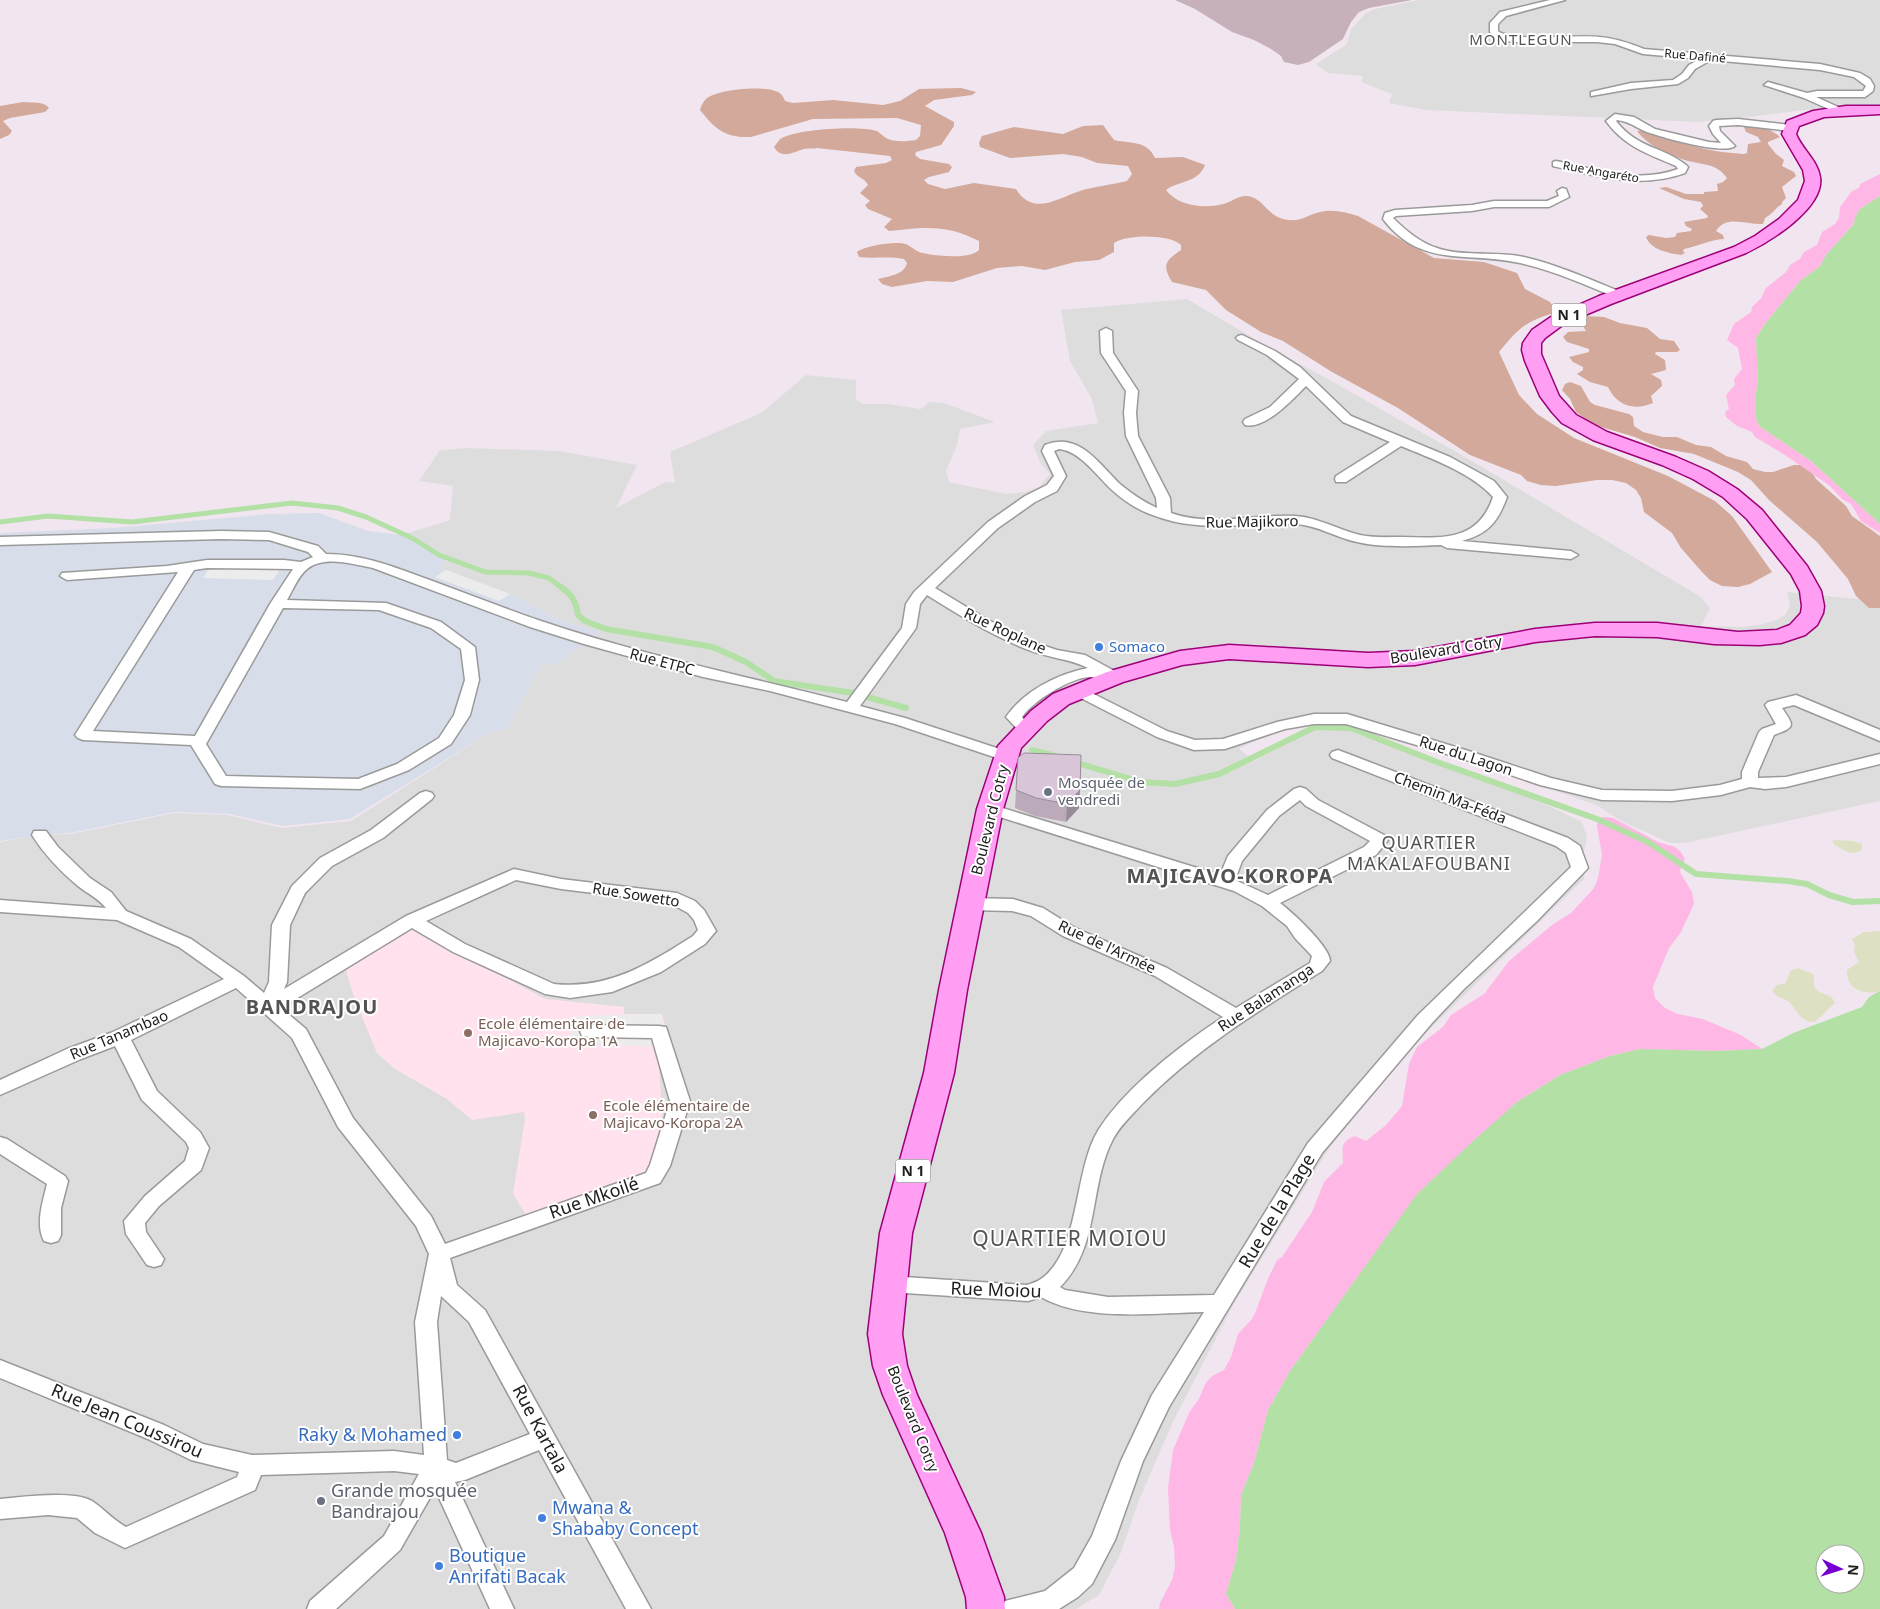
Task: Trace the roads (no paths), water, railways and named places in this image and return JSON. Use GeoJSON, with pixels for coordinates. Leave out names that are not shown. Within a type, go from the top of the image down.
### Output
{"type":"FeatureCollection","features":[{"type":"Feature","properties":{"kind":"main road"},"geometry":{"type":"LineString","coordinates":[[1790,128],[1798,121],[1806,118],[1842,112],[1880,110]]}},
{"type":"Feature","properties":{"kind":"main road","name":"N 1"},"geometry":{"type":"LineString","coordinates":[[1617,294],[1739,250],[1771,232],[1794,212],[1810,193],[1814,176],[1791,141],[1790,128]]}},
{"type":"Feature","properties":{"kind":"main road","name":"Boulevard Cotry"},"geometry":{"type":"LineString","coordinates":[[986,1609],[985,1597],[963,1533],[900,1395],[890,1366],[886,1334],[889,1284],[896,1233],[939,1073],[970,904],[990,809],[1010,746],[1039,716],[1061,699],[1115,677],[1180,658],[1205,654],[1254,652],[1368,660],[1415,658],[1568,630],[1657,630],[1736,640],[1789,633],[1808,622],[1814,611],[1812,592],[1798,568],[1741,501],[1687,469],[1570,421],[1553,403],[1533,358],[1531,348],[1534,340],[1545,328],[1617,294]]}},
{"type":"Feature","properties":{"kind":"street","name":"Rue Dafiné"},"geometry":{"type":"LineString","coordinates":[[1561,0],[1503,14],[1494,23],[1494,32],[1499,36],[1512,39],[1597,39],[1617,42],[1636,50],[1834,69],[1867,81],[1870,86],[1869,92],[1865,94],[1817,94],[1807,96]]}},
{"type":"Feature","properties":{"kind":"street"},"geometry":{"type":"LineString","coordinates":[[1594,94],[1631,86],[1676,82],[1685,76],[1692,67],[1710,56]]}},
{"type":"Feature","properties":{"kind":"street"},"geometry":{"type":"LineString","coordinates":[[1768,85],[1807,96],[1842,112]]}},
{"type":"Feature","properties":{"kind":"street","name":"Rue Angaréto"},"geometry":{"type":"LineString","coordinates":[[1556,164],[1592,172],[1647,180],[1666,177],[1682,171],[1683,167],[1679,164],[1628,140],[1611,121],[1615,117],[1632,119],[1652,131],[1709,145],[1726,147],[1730,146],[1716,132],[1714,126],[1716,123],[1738,122],[1790,128]]}},
{"type":"Feature","properties":{"kind":"street"},"geometry":{"type":"LineString","coordinates":[[1562,191],[1564,197],[1549,204],[1494,204],[1472,208],[1395,213],[1389,215],[1388,219],[1428,248],[1453,253],[1500,255],[1524,261],[1617,294]]}},
{"type":"Feature","properties":{"kind":"street"},"geometry":{"type":"LineString","coordinates":[[1106,331],[1108,353],[1132,391],[1130,413],[1132,436],[1163,498],[1164,515]]}},
{"type":"Feature","properties":{"kind":"street","name":"Rue Majikoro"},"geometry":{"type":"LineString","coordinates":[[854,704],[908,628],[913,604],[918,595],[927,589],[993,525],[1030,499],[1052,488],[1058,482],[1060,476],[1048,450],[1055,445],[1064,445],[1072,448],[1094,465],[1122,492],[1151,511],[1194,522],[1220,524],[1300,521],[1316,523],[1354,538],[1435,542],[1468,536],[1481,530],[1498,510],[1500,497],[1489,484],[1424,450],[1347,419],[1306,380],[1271,353],[1242,338]]}},
{"type":"Feature","properties":{"kind":"street"},"geometry":{"type":"LineString","coordinates":[[1248,422],[1274,410],[1306,380]]}},
{"type":"Feature","properties":{"kind":"street"},"geometry":{"type":"LineString","coordinates":[[1341,479],[1400,441]]}},
{"type":"Feature","properties":{"kind":"street"},"geometry":{"type":"LineString","coordinates":[[0,541],[221,535],[269,536],[293,542],[313,550],[322,558],[302,566],[284,564],[217,564],[188,568],[67,576]]}},
{"type":"Feature","properties":{"kind":"street"},"geometry":{"type":"LineString","coordinates":[[1435,542],[1461,547],[1571,555]]}},
{"type":"Feature","properties":{"kind":"street","name":"Rue ETPC"},"geometry":{"type":"LineString","coordinates":[[322,558],[346,558],[377,565],[535,624],[590,641],[708,674],[854,704],[1006,756]]}},
{"type":"Feature","properties":{"kind":"street"},"geometry":{"type":"LineString","coordinates":[[278,604],[381,606],[436,625],[468,647],[472,680],[462,715],[445,741],[403,767],[360,784],[221,781],[198,744],[199,741],[278,604],[302,566]]}},
{"type":"Feature","properties":{"kind":"street"},"geometry":{"type":"LineString","coordinates":[[188,568],[83,735],[199,741]]}},
{"type":"Feature","properties":{"kind":"street","name":"Rue Roplane"},"geometry":{"type":"LineString","coordinates":[[927,589],[983,623],[1031,646],[1054,654],[1080,658],[1115,677]]}},
{"type":"Feature","properties":{"kind":"street"},"geometry":{"type":"LineString","coordinates":[[1026,730],[1014,718],[1017,712],[1038,695],[1076,676],[1088,673],[1115,677]]}},
{"type":"Feature","properties":{"kind":"street","name":"Rue du Lagon"},"geometry":{"type":"LineString","coordinates":[[1078,691],[1162,734],[1194,745],[1225,744],[1282,724],[1314,718],[1347,719],[1466,755],[1546,782],[1602,795],[1672,796],[1721,790],[1750,782],[1765,784],[1786,782],[1880,759]]}},
{"type":"Feature","properties":{"kind":"street"},"geometry":{"type":"LineString","coordinates":[[1750,782],[1750,772],[1767,732],[1784,726],[1784,722],[1773,705],[1796,700],[1880,736]]}},
{"type":"Feature","properties":{"kind":"street","name":"Chemin Ma-Féda"},"geometry":{"type":"LineString","coordinates":[[1338,755],[1562,842]]}},
{"type":"Feature","properties":{"kind":"street"},"geometry":{"type":"LineString","coordinates":[[1226,882],[1234,860],[1268,820],[1300,792],[1312,803],[1380,840],[1370,851],[1268,902]]}},
{"type":"Feature","properties":{"kind":"street"},"geometry":{"type":"LineString","coordinates":[[268,1007],[278,982],[281,925],[298,890],[326,862],[369,839],[426,796]]}},
{"type":"Feature","properties":{"kind":"street","name":"Rue Balamanga"},"geometry":{"type":"LineString","coordinates":[[990,809],[1177,869],[1226,882],[1256,894],[1293,922],[1301,934],[1321,955],[1321,961],[1316,968],[1236,1016],[1161,1072],[1120,1117],[1104,1138],[1092,1169],[1082,1225],[1074,1246],[1065,1266],[1054,1282],[1045,1289]]}},
{"type":"Feature","properties":{"kind":"street"},"geometry":{"type":"LineString","coordinates":[[40,835],[52,851],[84,882],[105,896],[120,915]]}},
{"type":"Feature","properties":{"kind":"street","name":"Rue de la Plage"},"geometry":{"type":"LineString","coordinates":[[1014,1609],[1051,1600],[1069,1589],[1082,1576],[1103,1540],[1132,1460],[1160,1402],[1315,1148],[1425,1019],[1580,868],[1574,850],[1562,842]]}},
{"type":"Feature","properties":{"kind":"street","name":"Rue Sowetto"},"geometry":{"type":"LineString","coordinates":[[268,1007],[412,920],[514,874],[561,884],[671,897],[686,902],[705,920],[707,931],[699,940],[655,968],[606,988],[570,992],[551,990],[459,948],[412,920]]}},
{"type":"Feature","properties":{"kind":"street","name":"Rue de l'Armée"},"geometry":{"type":"LineString","coordinates":[[970,904],[1014,905],[1037,912],[1069,932],[1160,972],[1236,1016]]}},
{"type":"Feature","properties":{"kind":"street"},"geometry":{"type":"LineString","coordinates":[[0,906],[120,915]]}},
{"type":"Feature","properties":{"kind":"street","name":"Rue Kartala"},"geometry":{"type":"LineString","coordinates":[[120,915],[185,943],[238,980],[299,1034],[345,1122],[424,1222],[439,1254],[447,1289],[476,1316],[639,1609]]}},
{"type":"Feature","properties":{"kind":"street","name":"Rue Tanambao"},"geometry":{"type":"LineString","coordinates":[[0,1088],[74,1054],[120,1037],[238,980]]}},
{"type":"Feature","properties":{"kind":"street","name":"Rue Mkoilé"},"geometry":{"type":"LineString","coordinates":[[439,1254],[653,1178],[660,1166],[680,1101],[659,1032],[589,1031]]}},
{"type":"Feature","properties":{"kind":"street"},"geometry":{"type":"LineString","coordinates":[[120,1037],[149,1094],[193,1137],[199,1148],[194,1165],[152,1201],[134,1221],[136,1234],[154,1259]]}},
{"type":"Feature","properties":{"kind":"street"},"geometry":{"type":"LineString","coordinates":[[0,1144],[58,1181],[52,1208],[51,1235]]}},
{"type":"Feature","properties":{"kind":"street"},"geometry":{"type":"LineString","coordinates":[[439,1254],[426,1322],[436,1466],[502,1609]]}},
{"type":"Feature","properties":{"kind":"street","name":"Rue Moiou"},"geometry":{"type":"LineString","coordinates":[[889,1284],[1028,1294],[1045,1289],[1061,1298],[1108,1305],[1221,1303]]}},
{"type":"Feature","properties":{"kind":"street","name":"Rue Jean Coussirou"},"geometry":{"type":"LineString","coordinates":[[0,1369],[156,1432],[199,1453],[252,1465],[394,1462],[436,1466]]}},
{"type":"Feature","properties":{"kind":"street"},"geometry":{"type":"LineString","coordinates":[[436,1466],[457,1472],[544,1438]]}},
{"type":"Feature","properties":{"kind":"street"},"geometry":{"type":"LineString","coordinates":[[0,1509],[48,1505],[83,1508],[103,1526],[125,1538],[247,1484],[252,1465]]}},
{"type":"Feature","properties":{"kind":"street"},"geometry":{"type":"LineString","coordinates":[[319,1609],[392,1543],[436,1466]]}},
{"type":"Feature","properties":{"kind":"waterway"},"geometry":{"type":"LineString","coordinates":[[0,522],[48,516],[132,522],[292,503],[338,508],[366,517],[412,538],[439,555],[485,572],[528,573],[549,578],[562,588]]}},
{"type":"Feature","properties":{"kind":"waterway"},"geometry":{"type":"LineString","coordinates":[[561,587],[573,599],[578,615],[585,621],[606,629],[713,647],[746,662],[774,681],[853,693],[906,708]]}},
{"type":"Feature","properties":{"kind":"waterway"},"geometry":{"type":"LineString","coordinates":[[1074,762],[1141,782],[1175,784],[1219,774],[1315,727],[1351,728],[1437,762],[1597,819],[1648,842],[1696,874],[1788,881],[1807,884],[1829,895],[1853,902],[1880,901]]}},
{"type":"Feature","properties":{"kind":"waterway"},"geometry":{"type":"LineString","coordinates":[[1032,750],[1055,756]]}},
{"type":"Feature","properties":{"kind":"place","name":"Somaco"},"geometry":{"type":"Point","coordinates":[1099,647]}},
{"type":"Feature","properties":{"kind":"place","name":"Mosquée de vendredi"},"geometry":{"type":"Point","coordinates":[1048,792]}},
{"type":"Feature","properties":{"kind":"place","name":"Ecole élémentaire de Majicavo-Koropa 1A"},"geometry":{"type":"Point","coordinates":[468,1033]}},
{"type":"Feature","properties":{"kind":"place","name":"Ecole élémentaire de Majicavo-Koropa 2A"},"geometry":{"type":"Point","coordinates":[593,1115]}},
{"type":"Feature","properties":{"kind":"place","name":"Raky & Mohamed"},"geometry":{"type":"Point","coordinates":[457,1435]}},
{"type":"Feature","properties":{"kind":"place","name":"Grande mosquée Bandrajou"},"geometry":{"type":"Point","coordinates":[321,1501]}},
{"type":"Feature","properties":{"kind":"place","name":"Mwana & Shababy Concept"},"geometry":{"type":"Point","coordinates":[542,1518]}},
{"type":"Feature","properties":{"kind":"place","name":"Boutique Anrifati Bacak"},"geometry":{"type":"Point","coordinates":[439,1566]}},
{"type":"Feature","properties":{"kind":"district","name":"MONTLEGUN"},"geometry":{"type":"Point","coordinates":[1521,40]}},
{"type":"Feature","properties":{"kind":"district","name":"QUARTIER MAKALAFOUBANI"},"geometry":{"type":"Point","coordinates":[1429,853]}},
{"type":"Feature","properties":{"kind":"district","name":"MAJICAVO-KOROPA"},"geometry":{"type":"Point","coordinates":[1230,876]}},
{"type":"Feature","properties":{"kind":"district","name":"BANDRAJOU"},"geometry":{"type":"Point","coordinates":[312,1007]}},
{"type":"Feature","properties":{"kind":"district","name":"QUARTIER MOIOU"},"geometry":{"type":"Point","coordinates":[1070,1239]}}]}
